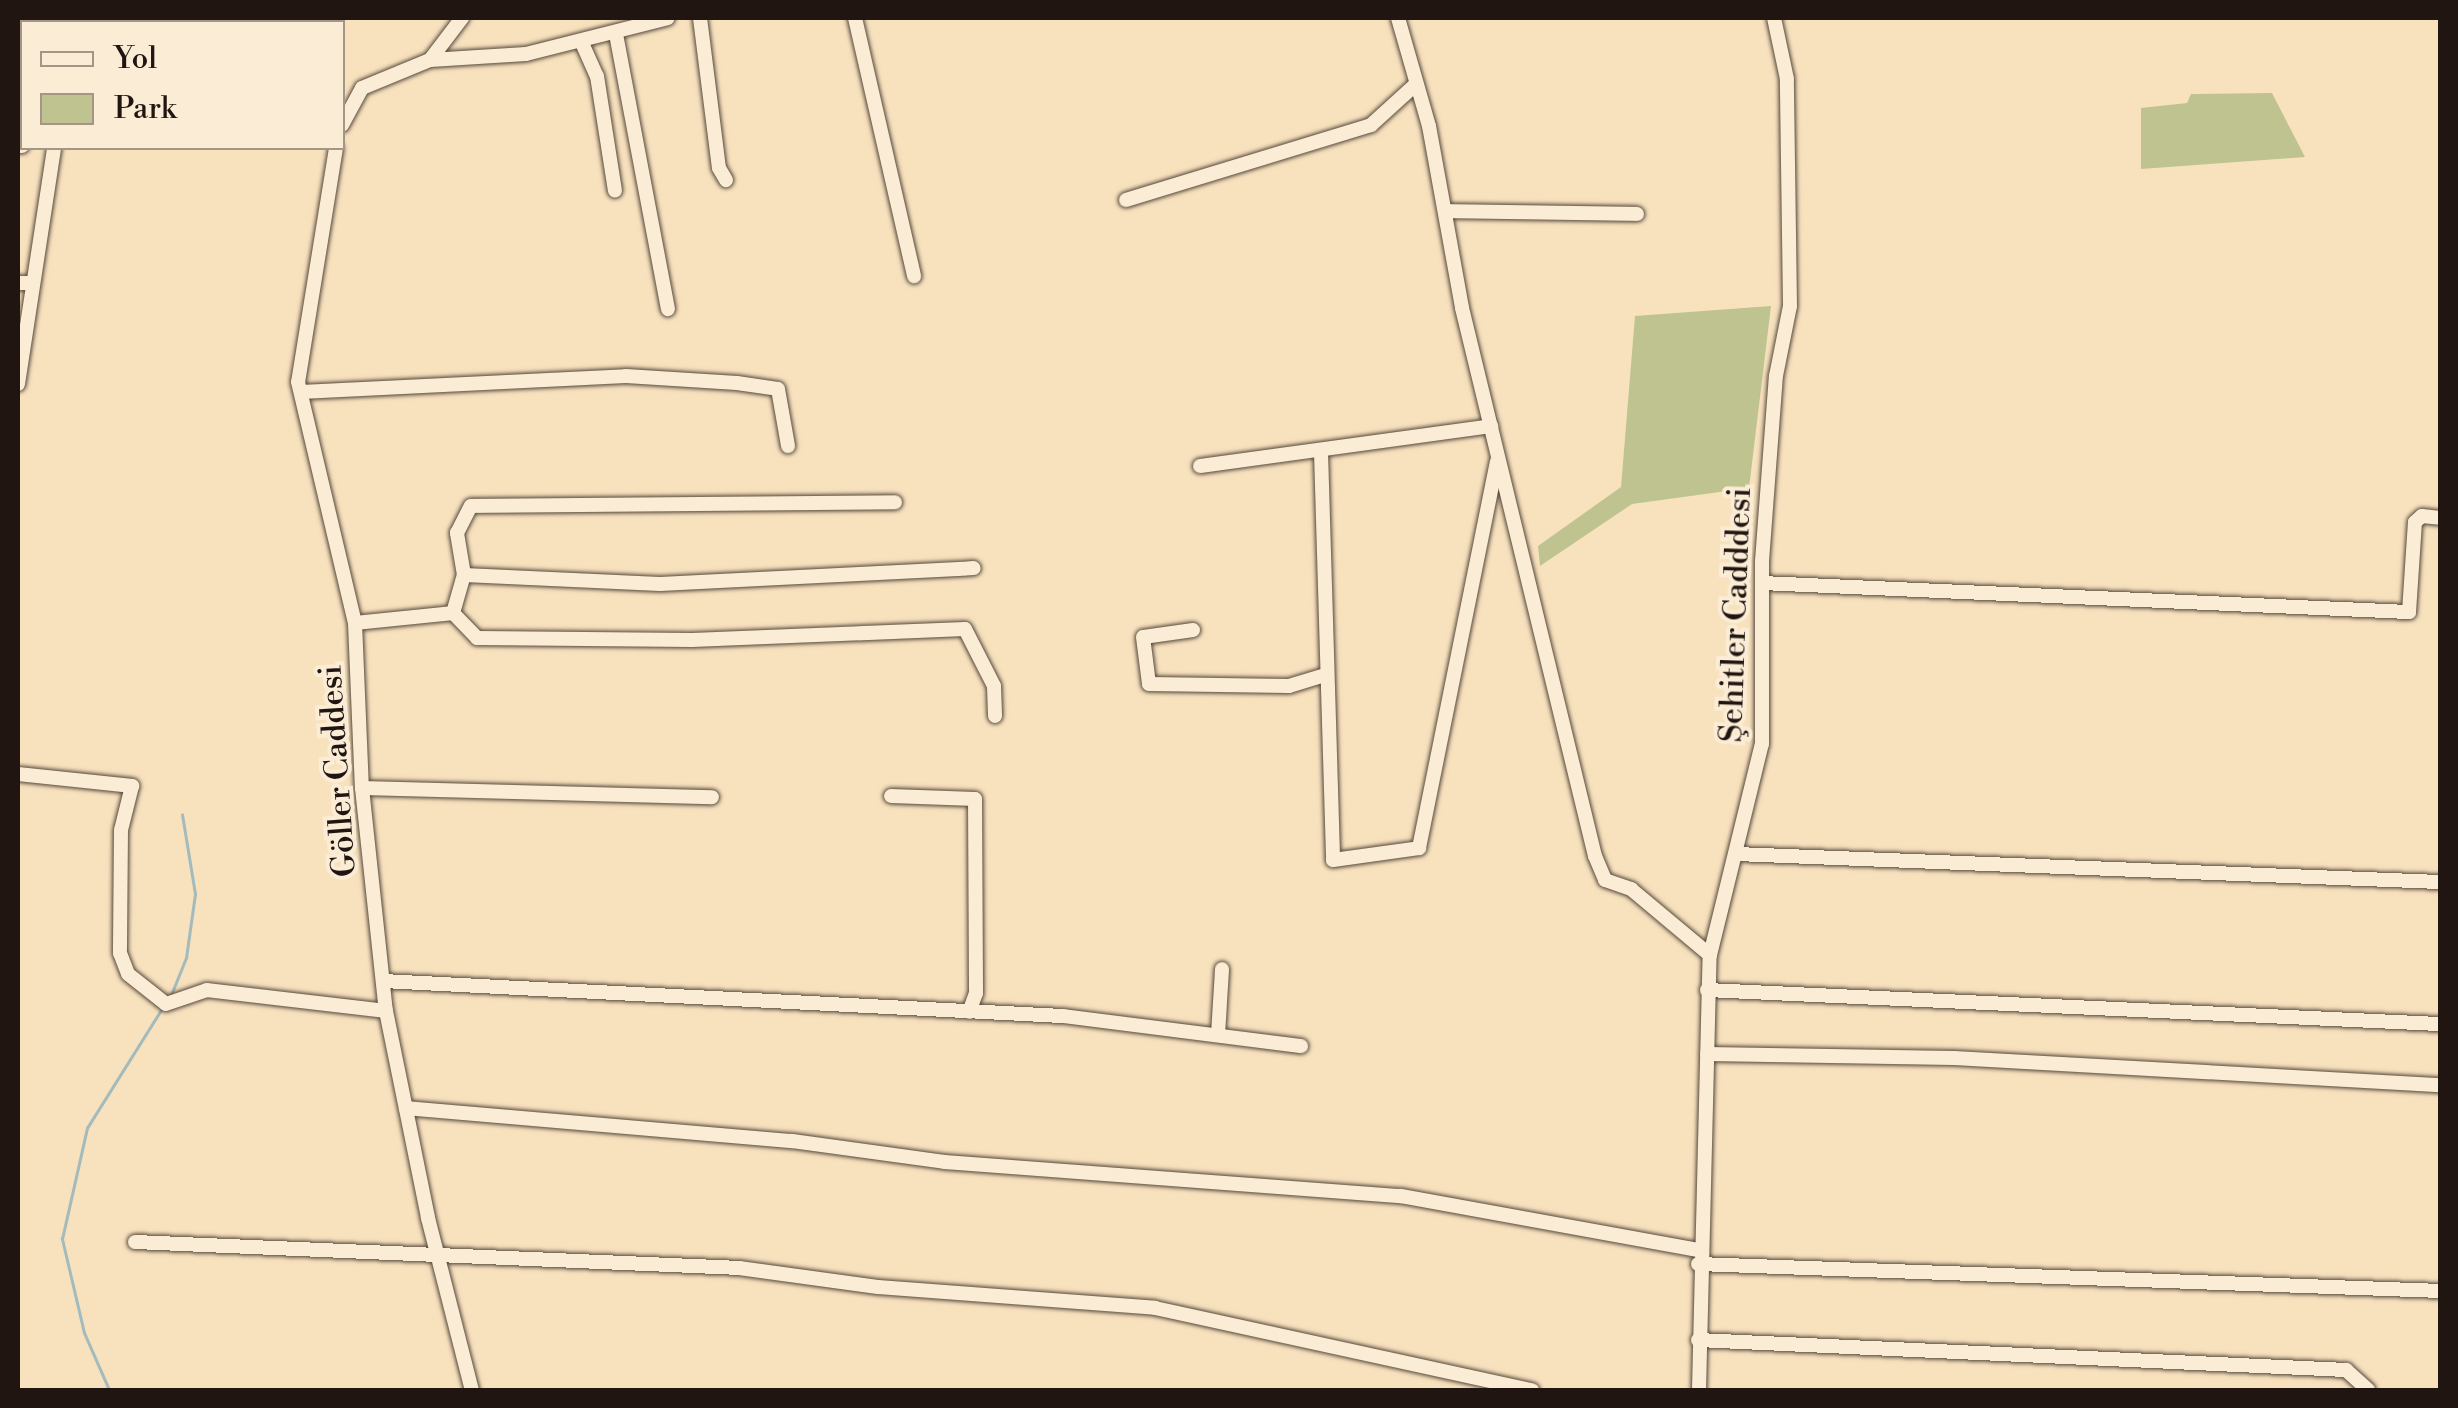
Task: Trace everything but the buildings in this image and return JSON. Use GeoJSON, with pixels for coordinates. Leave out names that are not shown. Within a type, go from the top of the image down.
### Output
{"type":"FeatureCollection","features":[{"type":"Feature","properties":{"kind":"street"},"geometry":{"type":"LineString","coordinates":[[430,60],[462,18]]}},
{"type":"Feature","properties":{"kind":"street"},"geometry":{"type":"LineString","coordinates":[[345,119],[362,88],[430,60],[526,54],[582,43],[668,18]]}},
{"type":"Feature","properties":{"kind":"street"},"geometry":{"type":"LineString","coordinates":[[700,18],[719,168],[726,180]]}},
{"type":"Feature","properties":{"kind":"street"},"geometry":{"type":"LineString","coordinates":[[855,18],[914,276]]}},
{"type":"Feature","properties":{"kind":"street"},"geometry":{"type":"LineString","coordinates":[[1398,18],[1446,212],[1498,459],[1606,880],[1632,889],[1710,954]]}},
{"type":"Feature","properties":{"kind":"street","name":"Şehitler Cadddesi"},"geometry":{"type":"LineString","coordinates":[[1699,1390],[1698,1257],[1710,954],[1762,744],[1762,583],[1776,376],[1790,306],[1786,80],[1774,18]]}},
{"type":"Feature","properties":{"kind":"street"},"geometry":{"type":"LineString","coordinates":[[616,34],[668,309]]}},
{"type":"Feature","properties":{"kind":"street"},"geometry":{"type":"LineString","coordinates":[[582,43],[597,76],[616,191]]}},
{"type":"Feature","properties":{"kind":"street"},"geometry":{"type":"LineString","coordinates":[[1126,200],[1371,125],[1416,84]]}},
{"type":"Feature","properties":{"kind":"street"},"geometry":{"type":"LineString","coordinates":[[18,384],[25,283],[54,150]]}},
{"type":"Feature","properties":{"kind":"street","name":"Göller Caddesi"},"geometry":{"type":"LineString","coordinates":[[336,150],[302,334],[301,392],[355,623],[362,788],[386,1012],[437,1254],[472,1390]]}},
{"type":"Feature","properties":{"kind":"street"},"geometry":{"type":"LineString","coordinates":[[1446,212],[1637,214]]}},
{"type":"Feature","properties":{"kind":"street"},"geometry":{"type":"LineString","coordinates":[[301,392],[626,376],[737,382],[778,389],[788,446]]}},
{"type":"Feature","properties":{"kind":"street"},"geometry":{"type":"LineString","coordinates":[[1200,466],[1491,426]]}},
{"type":"Feature","properties":{"kind":"street"},"geometry":{"type":"LineString","coordinates":[[1321,452],[1333,860],[1419,848],[1498,459]]}},
{"type":"Feature","properties":{"kind":"street"},"geometry":{"type":"LineString","coordinates":[[453,613],[464,575],[457,534],[471,506],[894,502]]}},
{"type":"Feature","properties":{"kind":"street"},"geometry":{"type":"LineString","coordinates":[[1762,583],[2409,612],[2415,522],[2422,516],[2440,518]]}},
{"type":"Feature","properties":{"kind":"street"},"geometry":{"type":"LineString","coordinates":[[464,575],[660,584],[974,568]]}},
{"type":"Feature","properties":{"kind":"street"},"geometry":{"type":"LineString","coordinates":[[355,623],[453,613]]}},
{"type":"Feature","properties":{"kind":"street"},"geometry":{"type":"LineString","coordinates":[[453,613],[477,638],[692,640],[965,630],[994,686],[995,716]]}},
{"type":"Feature","properties":{"kind":"street"},"geometry":{"type":"LineString","coordinates":[[1193,630],[1142,637],[1150,684],[1289,686],[1326,675]]}},
{"type":"Feature","properties":{"kind":"street"},"geometry":{"type":"LineString","coordinates":[[18,774],[132,786],[121,830],[120,953],[128,974],[163,1002],[207,990],[386,1012]]}},
{"type":"Feature","properties":{"kind":"street"},"geometry":{"type":"LineString","coordinates":[[362,788],[712,797]]}},
{"type":"Feature","properties":{"kind":"street"},"geometry":{"type":"LineString","coordinates":[[891,796],[974,799],[976,993],[969,1012]]}},
{"type":"Feature","properties":{"kind":"street"},"geometry":{"type":"LineString","coordinates":[[1736,854],[2440,882]]}},
{"type":"Feature","properties":{"kind":"street"},"geometry":{"type":"LineString","coordinates":[[1218,1035],[1222,969]]}},
{"type":"Feature","properties":{"kind":"street"},"geometry":{"type":"LineString","coordinates":[[383,981],[969,1012],[1301,1046]]}},
{"type":"Feature","properties":{"kind":"street"},"geometry":{"type":"LineString","coordinates":[[1707,990],[2440,1024]]}},
{"type":"Feature","properties":{"kind":"street"},"geometry":{"type":"LineString","coordinates":[[1707,1054],[1954,1058],[2440,1085]]}},
{"type":"Feature","properties":{"kind":"street"},"geometry":{"type":"LineString","coordinates":[[406,1108],[774,1139],[945,1162],[1401,1196],[1698,1257],[2440,1292]]}},
{"type":"Feature","properties":{"kind":"street"},"geometry":{"type":"LineString","coordinates":[[134,1242],[738,1268],[878,1286],[1154,1308],[1532,1390]]}},
{"type":"Feature","properties":{"kind":"street"},"geometry":{"type":"LineString","coordinates":[[1698,1340],[2346,1370],[2368,1390]]}},
{"type":"Feature","properties":{"kind":"green space"},"geometry":{"type":"Polygon","coordinates":[[[2272,93],[2305,157],[2141,169],[2141,108],[2187,103],[2191,94],[2272,93]]]}},
{"type":"Feature","properties":{"kind":"green space"},"geometry":{"type":"Polygon","coordinates":[[[1771,306],[1749,488],[1632,504],[1540,566],[1538,546],[1621,487],[1635,316],[1771,306]]]}},
{"type":"Feature","properties":{"kind":"waterway"},"geometry":{"type":"LineString","coordinates":[[171,995],[186,958],[195,894],[182,815]]}},
{"type":"Feature","properties":{"kind":"waterway"},"geometry":{"type":"LineString","coordinates":[[109,1390],[84,1333],[62,1239],[87,1128],[161,1010]]}}]}
